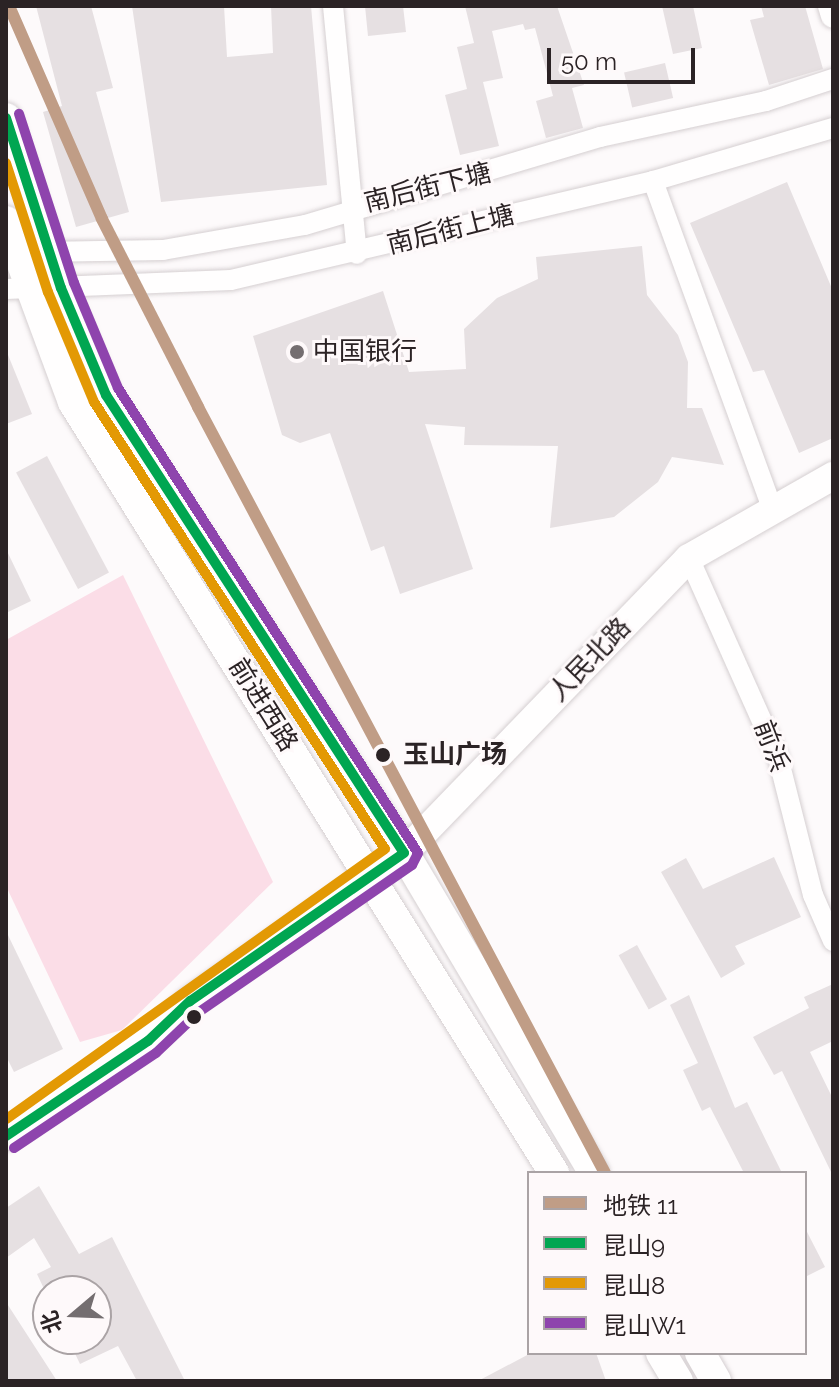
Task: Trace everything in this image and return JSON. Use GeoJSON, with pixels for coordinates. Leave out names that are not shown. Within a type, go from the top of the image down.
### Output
{"type":"FeatureCollection","features":[{"type":"Feature","properties":{"kind":"main road","name":"前进西路"},"geometry":{"type":"LineString","coordinates":[[6,118],[61,288],[106,395],[404,853],[593,1171]]}},
{"type":"Feature","properties":{"kind":"main road","name":"前进西路"},"geometry":{"type":"LineString","coordinates":[[6,221],[17,288],[73,402],[553,1171]]}},
{"type":"Feature","properties":{"kind":"main road","name":"人民北路"},"geometry":{"type":"LineString","coordinates":[[6,1136],[404,853],[689,558],[833,476]]}},
{"type":"Feature","properties":{"kind":"main road"},"geometry":{"type":"LineString","coordinates":[[662,1355],[678,1381]]}},
{"type":"Feature","properties":{"kind":"main road"},"geometry":{"type":"LineString","coordinates":[[701,1355],[716,1381]]}},
{"type":"Feature","properties":{"kind":"street"},"geometry":{"type":"LineString","coordinates":[[333,6],[357,254]]}},
{"type":"Feature","properties":{"kind":"street"},"geometry":{"type":"LineString","coordinates":[[830,6],[833,16]]}},
{"type":"Feature","properties":{"kind":"street","name":"南后街下塘"},"geometry":{"type":"LineString","coordinates":[[11,251],[163,250],[305,225],[351,207],[833,79]]}},
{"type":"Feature","properties":{"kind":"street","name":"南后街上塘"},"geometry":{"type":"LineString","coordinates":[[17,288],[231,280],[357,254],[653,181],[833,128]]}},
{"type":"Feature","properties":{"kind":"street"},"geometry":{"type":"LineString","coordinates":[[653,181],[772,508]]}},
{"type":"Feature","properties":{"kind":"street","name":"前浜"},"geometry":{"type":"LineString","coordinates":[[689,558],[778,757],[813,895],[833,941]]}},
{"type":"Feature","properties":{"kind":"shaded area"},"geometry":{"type":"Polygon","coordinates":[[[123,575],[273,882],[122,1030],[80,1042],[6,886],[6,640],[123,575]]]}},
{"type":"Feature","properties":{"kind":"building"},"geometry":{"type":"Polygon","coordinates":[[[36,6],[91,6],[113,88],[96,92],[129,212],[76,227],[43,112],[62,106],[36,6]]]}},
{"type":"Feature","properties":{"kind":"building"},"geometry":{"type":"Polygon","coordinates":[[[132,6],[224,6],[227,57],[273,53],[271,6],[311,6],[327,185],[161,202],[132,6]]]}},
{"type":"Feature","properties":{"kind":"building"},"geometry":{"type":"Polygon","coordinates":[[[365,6],[403,6],[406,32],[368,36],[365,6]]]}},
{"type":"Feature","properties":{"kind":"building"},"geometry":{"type":"Polygon","coordinates":[[[465,6],[557,6],[584,85],[572,88],[583,128],[546,138],[536,101],[553,96],[535,28],[525,30],[523,24],[492,31],[503,78],[483,82],[499,146],[460,155],[445,95],[467,89],[457,47],[474,43],[465,6]]]}},
{"type":"Feature","properties":{"kind":"building"},"geometry":{"type":"Polygon","coordinates":[[[662,6],[693,6],[702,48],[673,54],[662,6]]]}},
{"type":"Feature","properties":{"kind":"building"},"geometry":{"type":"Polygon","coordinates":[[[761,6],[805,6],[823,69],[769,85],[750,20],[764,17],[761,6]]]}},
{"type":"Feature","properties":{"kind":"building"},"geometry":{"type":"Polygon","coordinates":[[[665,63],[673,98],[632,108],[624,72],[665,63]]]}},
{"type":"Feature","properties":{"kind":"building"},"geometry":{"type":"Polygon","coordinates":[[[787,182],[833,291],[833,438],[799,453],[764,370],[753,372],[690,223],[787,182]]]}},
{"type":"Feature","properties":{"kind":"building"},"geometry":{"type":"Polygon","coordinates":[[[642,246],[647,295],[678,335],[688,362],[687,408],[702,408],[724,465],[672,457],[658,482],[614,517],[550,528],[558,446],[464,445],[465,427],[425,424],[473,569],[400,594],[384,546],[371,551],[330,433],[300,443],[282,435],[253,336],[383,291],[409,372],[466,369],[464,329],[497,298],[538,279],[536,257],[642,246]]]}},
{"type":"Feature","properties":{"kind":"building"},"geometry":{"type":"Polygon","coordinates":[[[6,350],[32,414],[6,424],[6,350]]]}},
{"type":"Feature","properties":{"kind":"building"},"geometry":{"type":"Polygon","coordinates":[[[47,456],[109,573],[78,589],[16,472],[47,456]]]}},
{"type":"Feature","properties":{"kind":"building"},"geometry":{"type":"Polygon","coordinates":[[[6,549],[31,601],[6,613],[6,549]]]}},
{"type":"Feature","properties":{"kind":"building"},"geometry":{"type":"Polygon","coordinates":[[[774,857],[801,917],[735,946],[745,964],[721,978],[661,872],[686,858],[703,889],[774,857]]]}},
{"type":"Feature","properties":{"kind":"building"},"geometry":{"type":"Polygon","coordinates":[[[6,931],[63,1049],[14,1072],[6,1056],[6,931]]]}},
{"type":"Feature","properties":{"kind":"building"},"geometry":{"type":"Polygon","coordinates":[[[637,945],[667,999],[649,1009],[619,955],[637,945]]]}},
{"type":"Feature","properties":{"kind":"building"},"geometry":{"type":"Polygon","coordinates":[[[833,984],[833,1041],[810,1052],[833,1099],[833,1176],[782,1071],[774,1075],[753,1037],[809,1008],[804,997],[833,984]]]}},
{"type":"Feature","properties":{"kind":"building"},"geometry":{"type":"Polygon","coordinates":[[[689,995],[735,1108],[747,1102],[781,1171],[743,1171],[710,1107],[702,1111],[683,1070],[698,1063],[670,1005],[689,995]]]}},
{"type":"Feature","properties":{"kind":"building"},"geometry":{"type":"Polygon","coordinates":[[[39,1186],[79,1254],[112,1237],[185,1381],[137,1381],[118,1346],[112,1349],[112,1275],[37,1275],[51,1267],[34,1238],[6,1258],[6,1208],[39,1186]]]}},
{"type":"Feature","properties":{"kind":"building"},"geometry":{"type":"Polygon","coordinates":[[[807,1232],[825,1267],[807,1276],[807,1232]]]}},
{"type":"Feature","properties":{"kind":"building"},"geometry":{"type":"Polygon","coordinates":[[[6,1302],[32,1342],[32,1355],[40,1355],[57,1381],[6,1381],[6,1302]]]}},
{"type":"Feature","properties":{"kind":"building"},"geometry":{"type":"Polygon","coordinates":[[[76,1355],[99,1355],[80,1364],[76,1355]]]}},
{"type":"Feature","properties":{"kind":"building"},"geometry":{"type":"Polygon","coordinates":[[[527,1355],[597,1355],[606,1381],[478,1381],[527,1355]]]}},
{"type":"Feature","properties":{"kind":"metro line","name":"11"},"geometry":{"type":"LineString","coordinates":[[9,6],[102,219],[198,407],[604,1171]]}},
{"type":"Feature","properties":{"kind":"transit line","name":"昆山W1"},"geometry":{"type":"LineString","coordinates":[[14,1148],[156,1053],[199,1012],[412,865],[418,853],[118,388],[74,283],[19,114]]}},
{"type":"Feature","properties":{"kind":"transit line","name":"昆山9"},"geometry":{"type":"LineString","coordinates":[[6,118],[61,288],[106,395],[404,853],[190,1001],[148,1041],[6,1136]]}},
{"type":"Feature","properties":{"kind":"transit line","name":"昆山8"},"geometry":{"type":"LineString","coordinates":[[6,163],[48,292],[94,402],[385,849],[6,1119]]}},
{"type":"Feature","properties":{"kind":"place","name":"中国银行"},"geometry":{"type":"Point","coordinates":[297,352]}},
{"type":"Feature","properties":{"kind":"place","name":"玉山广场"},"geometry":{"type":"Point","coordinates":[383,755]}}]}
